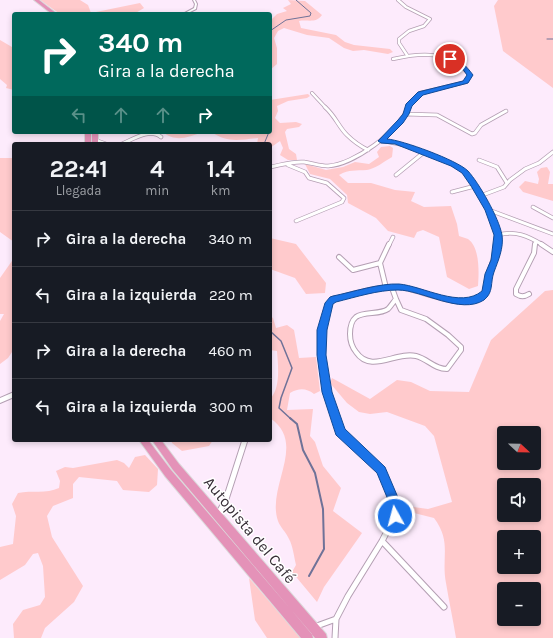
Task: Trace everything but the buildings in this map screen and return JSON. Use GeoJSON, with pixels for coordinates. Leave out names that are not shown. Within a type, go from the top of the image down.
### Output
{"type":"FeatureCollection","features":[{"type":"Feature","properties":{"kind":"highway"},"geometry":{"type":"LineString","coordinates":[[29,0],[45,12]]}},
{"type":"Feature","properties":{"kind":"highway"},"geometry":{"type":"LineString","coordinates":[[36,0],[52,12]]}},
{"type":"Feature","properties":{"kind":"highway","name":"Autopista del Café"},"geometry":{"type":"LineString","coordinates":[[145,442],[168,473],[308,638]]}},
{"type":"Feature","properties":{"kind":"highway","name":"Autopista del Café"},"geometry":{"type":"LineString","coordinates":[[157,442],[176,467],[322,638]]}},
{"type":"Feature","properties":{"kind":"street"},"geometry":{"type":"LineString","coordinates":[[188,12],[195,8],[196,4],[194,0]]}},
{"type":"Feature","properties":{"kind":"street"},"geometry":{"type":"LineString","coordinates":[[398,0],[430,19],[429,23],[408,32],[399,39],[399,43],[407,55]]}},
{"type":"Feature","properties":{"kind":"street"},"geometry":{"type":"LineString","coordinates":[[272,166],[302,162],[323,166],[352,159],[381,141],[401,122],[406,114],[408,105],[420,94],[466,82],[470,75],[464,67],[450,59],[428,53],[407,55],[393,59]]}},
{"type":"Feature","properties":{"kind":"street"},"geometry":{"type":"LineString","coordinates":[[312,93],[322,105],[334,115],[346,134],[358,145],[368,150]]}},
{"type":"Feature","properties":{"kind":"street"},"geometry":{"type":"LineString","coordinates":[[406,114],[437,115],[472,134],[475,133],[481,125],[506,111]]}},
{"type":"Feature","properties":{"kind":"street"},"geometry":{"type":"LineString","coordinates":[[127,142],[146,134],[157,134],[161,137]]}},
{"type":"Feature","properties":{"kind":"street"},"geometry":{"type":"LineString","coordinates":[[335,638],[336,619],[348,596],[382,541],[395,516],[396,507],[382,470],[340,432],[327,392],[321,355],[322,330],[329,303],[333,299],[386,288],[406,288],[462,302],[479,298],[488,288],[489,274],[496,260],[498,235],[489,210],[465,172],[459,168],[396,142],[381,141]]}},
{"type":"Feature","properties":{"kind":"street"},"geometry":{"type":"LineString","coordinates":[[480,196],[504,187],[525,169],[539,163],[553,152]]}},
{"type":"Feature","properties":{"kind":"street"},"geometry":{"type":"LineString","coordinates":[[396,175],[419,158],[423,153]]}},
{"type":"Feature","properties":{"kind":"street"},"geometry":{"type":"LineString","coordinates":[[479,160],[498,166],[502,170],[507,183]]}},
{"type":"Feature","properties":{"kind":"street"},"geometry":{"type":"LineString","coordinates":[[288,164],[305,172],[310,178],[327,183],[344,198],[342,202],[296,221]]}},
{"type":"Feature","properties":{"kind":"street"},"geometry":{"type":"LineString","coordinates":[[452,192],[475,186]]}},
{"type":"Feature","properties":{"kind":"street"},"geometry":{"type":"LineString","coordinates":[[533,207],[553,218]]}},
{"type":"Feature","properties":{"kind":"street"},"geometry":{"type":"LineString","coordinates":[[489,210],[553,234]]}},
{"type":"Feature","properties":{"kind":"street"},"geometry":{"type":"LineString","coordinates":[[498,235],[513,232],[524,234],[553,252]]}},
{"type":"Feature","properties":{"kind":"street"},"geometry":{"type":"LineString","coordinates":[[386,288],[380,263],[393,237]]}},
{"type":"Feature","properties":{"kind":"street"},"geometry":{"type":"LineString","coordinates":[[529,294],[524,297],[519,296],[516,294],[516,289],[534,253],[536,241]]}},
{"type":"Feature","properties":{"kind":"street"},"geometry":{"type":"LineString","coordinates":[[339,257],[353,270],[380,263]]}},
{"type":"Feature","properties":{"kind":"street"},"geometry":{"type":"LineString","coordinates":[[392,288],[396,298],[399,309],[403,312],[431,322],[461,347],[461,350],[447,369],[436,368],[421,358],[415,356],[402,355],[370,362],[359,358],[355,352],[350,334],[351,323],[356,317],[388,310],[396,298]]}},
{"type":"Feature","properties":{"kind":"street"},"geometry":{"type":"LineString","coordinates":[[0,401],[12,395]]}},
{"type":"Feature","properties":{"kind":"street"},"geometry":{"type":"LineString","coordinates":[[218,515],[226,499],[244,442]]}},
{"type":"Feature","properties":{"kind":"street"},"geometry":{"type":"LineString","coordinates":[[382,541],[444,607]]}},
{"type":"Feature","properties":{"kind":"street"},"geometry":{"type":"LineString","coordinates":[[313,627],[336,619]]}},
{"type":"Feature","properties":{"kind":"shaded area"},"geometry":{"type":"Polygon","coordinates":[[[40,0],[80,0],[88,5],[91,12],[57,12],[40,0]]]}},
{"type":"Feature","properties":{"kind":"shaded area"},"geometry":{"type":"Polygon","coordinates":[[[288,0],[305,1],[322,15],[314,20],[299,21],[301,28],[336,35],[345,42],[354,45],[390,49],[393,52],[388,54],[364,50],[353,51],[344,48],[329,38],[307,35],[284,28],[278,31],[274,38],[277,48],[277,64],[272,68],[272,19],[277,14],[287,11],[283,8],[291,4],[288,0]]]}},
{"type":"Feature","properties":{"kind":"shaded area"},"geometry":{"type":"Polygon","coordinates":[[[498,0],[553,0],[553,88],[503,51],[494,6],[498,0]]]}},
{"type":"Feature","properties":{"kind":"shaded area"},"geometry":{"type":"Polygon","coordinates":[[[140,3],[144,8],[137,12],[96,12],[140,3]]]}},
{"type":"Feature","properties":{"kind":"shaded area"},"geometry":{"type":"Polygon","coordinates":[[[0,40],[12,47],[12,90],[6,88],[7,85],[0,79],[0,40]]]}},
{"type":"Feature","properties":{"kind":"shaded area"},"geometry":{"type":"Polygon","coordinates":[[[308,94],[310,96],[307,98],[288,101],[277,106],[278,111],[275,118],[280,123],[296,122],[302,124],[299,127],[287,129],[285,132],[289,149],[296,154],[297,160],[288,160],[280,155],[283,148],[280,141],[272,147],[272,142],[257,142],[258,138],[233,140],[223,138],[215,134],[272,134],[272,100],[308,94]]]}},
{"type":"Feature","properties":{"kind":"shaded area"},"geometry":{"type":"Polygon","coordinates":[[[166,134],[197,134],[182,138],[166,134]]]}},
{"type":"Feature","properties":{"kind":"shaded area"},"geometry":{"type":"Polygon","coordinates":[[[390,146],[393,148],[392,157],[377,167],[367,170],[350,171],[339,175],[348,183],[371,183],[395,190],[415,192],[411,201],[424,207],[451,206],[459,236],[468,239],[475,248],[478,261],[478,286],[469,289],[447,277],[439,237],[423,230],[417,232],[414,238],[388,231],[376,218],[348,203],[347,195],[330,179],[310,174],[305,164],[326,170],[343,167],[355,162],[369,164],[379,157],[377,152],[381,147],[390,146]]]}},
{"type":"Feature","properties":{"kind":"shaded area"},"geometry":{"type":"Polygon","coordinates":[[[0,158],[12,158],[12,241],[0,232],[0,158]]]}},
{"type":"Feature","properties":{"kind":"shaded area"},"geometry":{"type":"Polygon","coordinates":[[[547,167],[550,172],[548,184],[553,184],[553,201],[523,192],[519,187],[525,181],[538,184],[539,179],[537,172],[541,168],[547,167]]]}},
{"type":"Feature","properties":{"kind":"shaded area"},"geometry":{"type":"Polygon","coordinates":[[[272,238],[296,244],[326,283],[325,293],[306,294],[295,278],[272,270],[272,238]]]}},
{"type":"Feature","properties":{"kind":"shaded area"},"geometry":{"type":"Polygon","coordinates":[[[12,261],[12,352],[8,358],[0,364],[0,321],[4,314],[0,314],[0,278],[12,261]]]}},
{"type":"Feature","properties":{"kind":"shaded area"},"geometry":{"type":"Polygon","coordinates":[[[553,290],[553,638],[456,638],[447,590],[443,535],[434,518],[406,511],[406,506],[428,509],[452,502],[434,436],[425,426],[387,412],[370,414],[359,412],[347,403],[330,383],[332,378],[370,399],[397,380],[411,382],[430,391],[469,392],[491,340],[545,291],[553,290]]]}},
{"type":"Feature","properties":{"kind":"shaded area"},"geometry":{"type":"Polygon","coordinates":[[[272,317],[276,328],[287,325],[294,330],[299,358],[316,357],[320,391],[314,394],[305,390],[296,390],[290,393],[287,410],[313,409],[310,436],[315,442],[323,466],[341,488],[333,511],[362,533],[324,587],[317,602],[292,572],[296,565],[292,548],[288,536],[278,521],[276,508],[277,494],[284,466],[286,440],[281,428],[272,420],[272,396],[277,383],[277,351],[272,350],[272,317]]]}},
{"type":"Feature","properties":{"kind":"shaded area"},"geometry":{"type":"Polygon","coordinates":[[[212,442],[209,446],[182,451],[172,443],[212,442]]]}},
{"type":"Feature","properties":{"kind":"shaded area"},"geometry":{"type":"Polygon","coordinates":[[[145,455],[158,469],[157,485],[149,492],[123,490],[117,481],[79,477],[73,484],[73,498],[53,506],[47,516],[52,537],[83,586],[74,602],[45,628],[41,638],[14,638],[13,624],[23,610],[40,605],[45,597],[43,566],[38,553],[33,554],[25,565],[0,580],[0,547],[13,544],[16,516],[12,504],[18,493],[49,491],[59,488],[60,481],[56,471],[65,467],[73,468],[117,460],[124,463],[129,468],[135,457],[145,455]]]}},
{"type":"Feature","properties":{"kind":"shaded area"},"geometry":{"type":"Polygon","coordinates":[[[249,578],[301,638],[267,638],[255,620],[249,578]]]}},
{"type":"Feature","properties":{"kind":"waterway"},"geometry":{"type":"LineString","coordinates":[[272,30],[286,20],[310,16],[311,13],[296,0]]}},
{"type":"Feature","properties":{"kind":"waterway"},"geometry":{"type":"LineString","coordinates":[[547,39],[553,39]]}},
{"type":"Feature","properties":{"kind":"waterway"},"geometry":{"type":"LineString","coordinates":[[265,142],[268,134]]}},
{"type":"Feature","properties":{"kind":"waterway"},"geometry":{"type":"LineString","coordinates":[[272,333],[281,341],[292,368],[279,408],[291,419]]}},
{"type":"Feature","properties":{"kind":"waterway"},"geometry":{"type":"LineString","coordinates":[[290,418],[297,424],[303,450],[315,473],[323,509],[324,549],[309,576]]}},
{"type":"Feature","properties":{"kind":"route"},"geometry":{"type":"LineString","coordinates":[[395,516],[396,507],[382,470],[347,440],[340,432],[327,392],[321,355],[322,330],[329,303],[333,299],[386,288],[400,287],[462,302],[479,298],[488,288],[487,281],[496,260],[498,235],[489,210],[465,172],[454,165],[396,142],[381,141],[401,122],[406,114],[408,105],[420,94],[466,82],[470,75],[464,67],[450,59]]}}]}
